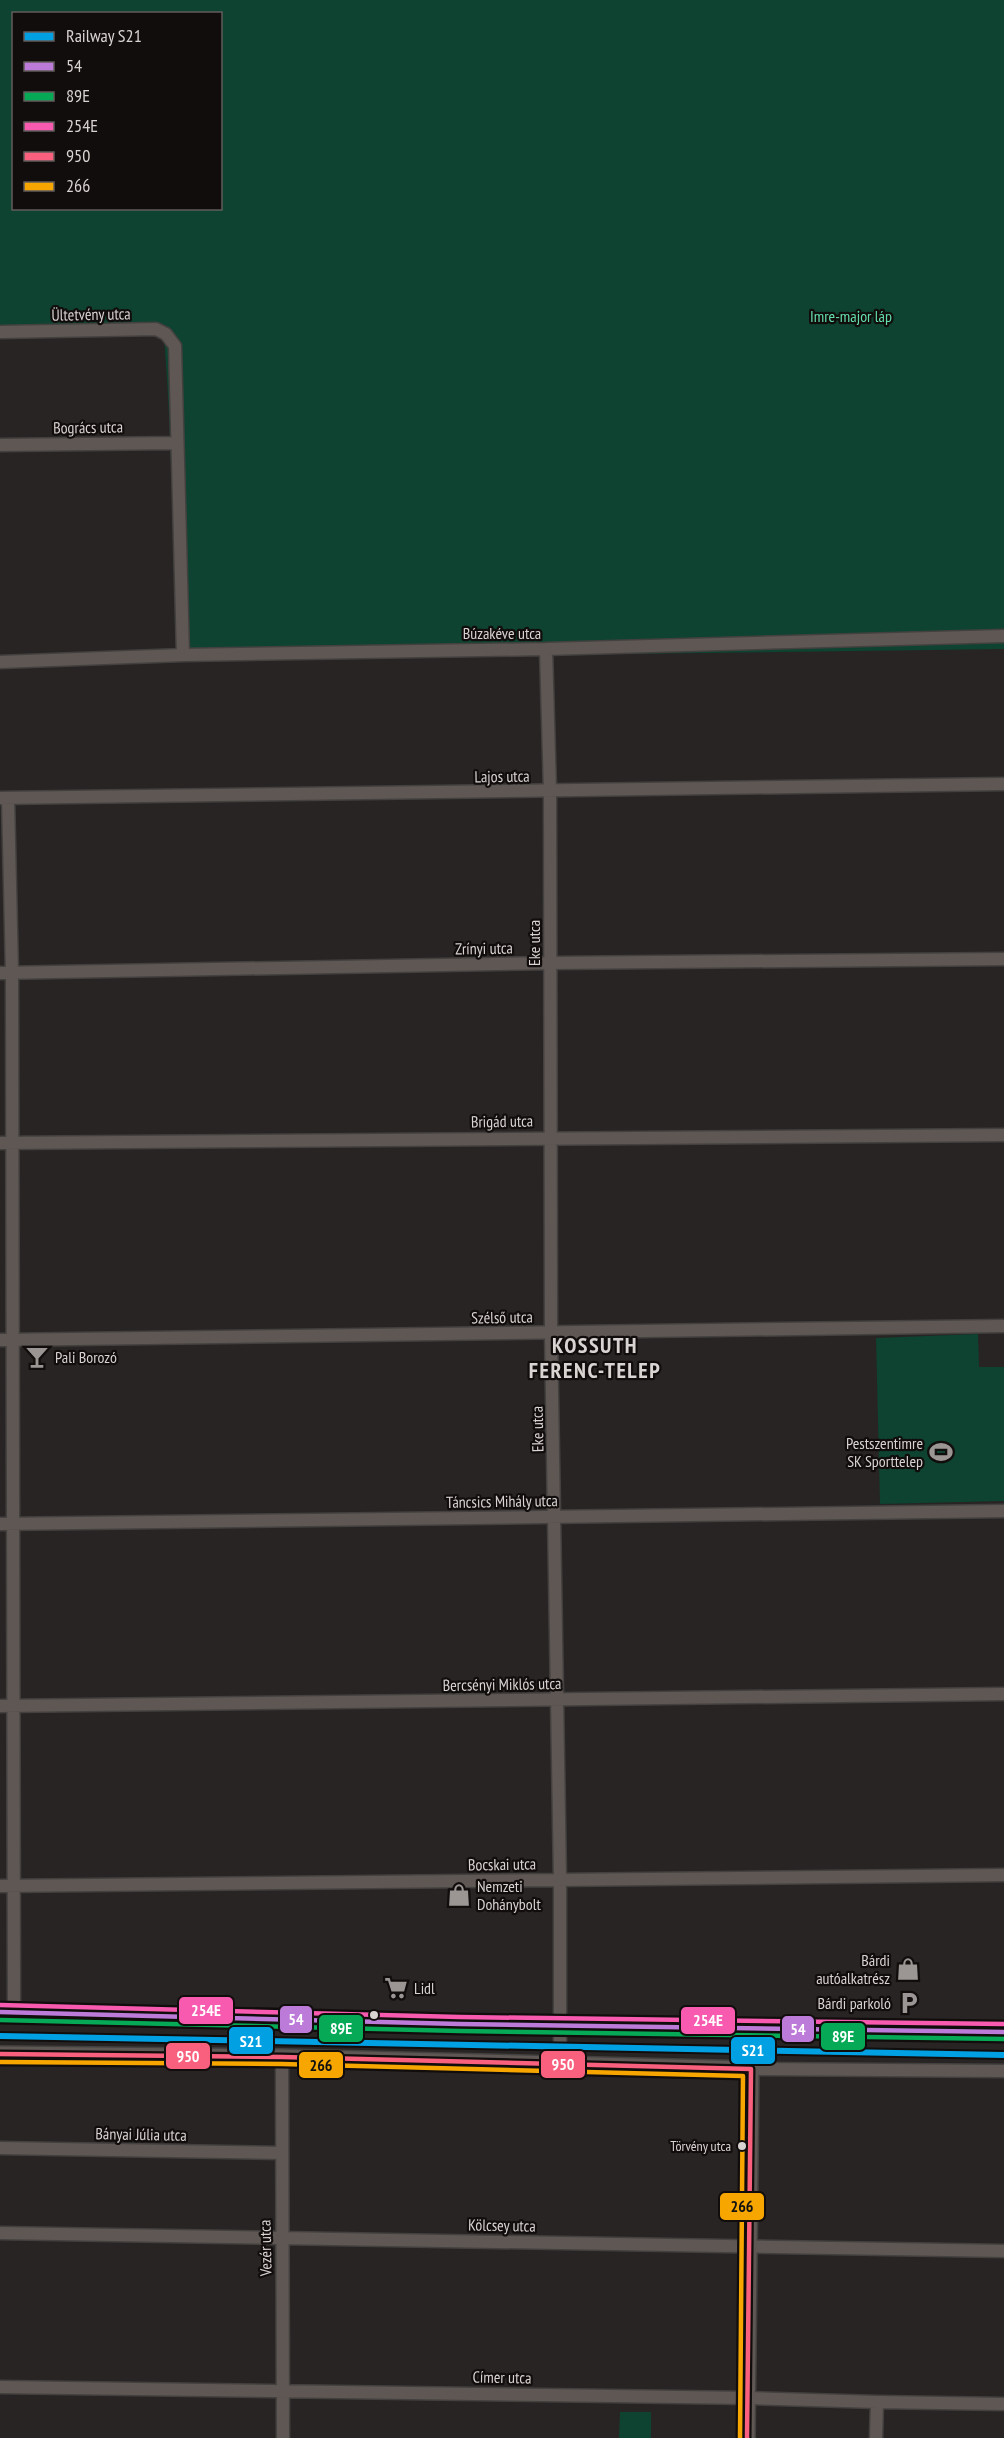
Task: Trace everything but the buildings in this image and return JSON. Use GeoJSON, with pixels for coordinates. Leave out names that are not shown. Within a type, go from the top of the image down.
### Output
{"type":"FeatureCollection","features":[{"type":"Feature","properties":{"kind":"main road"},"geometry":{"type":"LineString","coordinates":[[7,2012],[560,2025],[1004,2032]]}},
{"type":"Feature","properties":{"kind":"street","name":"Ültetvény utca"},"geometry":{"type":"LineString","coordinates":[[0,332],[156,329],[166,334],[175,346],[177,442]]}},
{"type":"Feature","properties":{"kind":"street","name":"Bogrács utca"},"geometry":{"type":"LineString","coordinates":[[0,445],[177,442]]}},
{"type":"Feature","properties":{"kind":"street"},"geometry":{"type":"LineString","coordinates":[[177,442],[183,655]]}},
{"type":"Feature","properties":{"kind":"street","name":"Búzakéve utca"},"geometry":{"type":"LineString","coordinates":[[0,662],[183,655],[546,649],[1004,636]]}},
{"type":"Feature","properties":{"kind":"street","name":"Eke utca"},"geometry":{"type":"LineString","coordinates":[[546,649],[550,791],[551,1333],[560,1880],[560,2065]]}},
{"type":"Feature","properties":{"kind":"street","name":"Lajos utca"},"geometry":{"type":"LineString","coordinates":[[4,798],[1004,784]]}},
{"type":"Feature","properties":{"kind":"street"},"geometry":{"type":"LineString","coordinates":[[4,798],[6,1524],[14,1706],[15,1886],[7,2012]]}},
{"type":"Feature","properties":{"kind":"street","name":"Zrínyi utca"},"geometry":{"type":"LineString","coordinates":[[6,973],[550,963],[1004,959]]}},
{"type":"Feature","properties":{"kind":"street","name":"Brigád utca"},"geometry":{"type":"LineString","coordinates":[[6,1143],[1004,1135]]}},
{"type":"Feature","properties":{"kind":"street","name":"Szélső utca"},"geometry":{"type":"LineString","coordinates":[[6,1340],[1004,1326]]}},
{"type":"Feature","properties":{"kind":"street","name":"Táncsics Mihály utca"},"geometry":{"type":"LineString","coordinates":[[6,1524],[1004,1511]]}},
{"type":"Feature","properties":{"kind":"street","name":"Bercsényi Miklós utca"},"geometry":{"type":"LineString","coordinates":[[0,1706],[1004,1694]]}},
{"type":"Feature","properties":{"kind":"street","name":"Bocskai utca"},"geometry":{"type":"LineString","coordinates":[[0,1887],[1004,1875]]}},
{"type":"Feature","properties":{"kind":"street"},"geometry":{"type":"LineString","coordinates":[[0,2054],[282,2057],[751,2069],[1004,2072]]}},
{"type":"Feature","properties":{"kind":"street","name":"Vezér utca"},"geometry":{"type":"LineString","coordinates":[[282,2057],[282,2438]]}},
{"type":"Feature","properties":{"kind":"street"},"geometry":{"type":"LineString","coordinates":[[747,2438],[751,2069]]}},
{"type":"Feature","properties":{"kind":"street","name":"Bányai Júlia utca"},"geometry":{"type":"LineString","coordinates":[[0,2148],[281,2153]]}},
{"type":"Feature","properties":{"kind":"street","name":"Kölcsey utca"},"geometry":{"type":"LineString","coordinates":[[0,2233],[1004,2251]]}},
{"type":"Feature","properties":{"kind":"street","name":"Címer utca"},"geometry":{"type":"LineString","coordinates":[[0,2387],[1004,2404]]}},
{"type":"Feature","properties":{"kind":"street"},"geometry":{"type":"LineString","coordinates":[[876,2438],[877,2402]]}},
{"type":"Feature","properties":{"kind":"green space","name":"Imre-major láp"},"geometry":{"type":"Polygon","coordinates":[[[0,0],[1004,0],[1004,649],[177,660],[167,377],[164,337],[156,334],[0,338],[0,0]]]}},
{"type":"Feature","properties":{"kind":"green space","name":"Pestszentimre SK Sporttelep"},"geometry":{"type":"Polygon","coordinates":[[[978,1334],[979,1367],[1004,1367],[1004,1501],[880,1504],[876,1338],[978,1334]]]}},
{"type":"Feature","properties":{"kind":"green space"},"geometry":{"type":"Polygon","coordinates":[[[620,2412],[651,2412],[651,2438],[619,2438],[620,2412]]]}},
{"type":"Feature","properties":{"kind":"rail line","name":"S21"},"geometry":{"type":"LineString","coordinates":[[0,2036],[1004,2055]]}},
{"type":"Feature","properties":{"kind":"transit line","name":"254E"},"geometry":{"type":"LineString","coordinates":[[0,2005],[460,2017],[1004,2024]]}},
{"type":"Feature","properties":{"kind":"transit line","name":"54"},"geometry":{"type":"LineString","coordinates":[[0,2012],[460,2024],[1004,2032]]}},
{"type":"Feature","properties":{"kind":"transit line","name":"89E"},"geometry":{"type":"LineString","coordinates":[[0,2020],[460,2031],[1004,2039]]}},
{"type":"Feature","properties":{"kind":"transit line","name":"950"},"geometry":{"type":"LineString","coordinates":[[0,2054],[282,2057],[751,2069]]}},
{"type":"Feature","properties":{"kind":"transit line","name":"266"},"geometry":{"type":"LineString","coordinates":[[0,2062],[282,2064],[743,2076],[740,2438]]}},
{"type":"Feature","properties":{"kind":"transit line","name":"950"},"geometry":{"type":"LineString","coordinates":[[747,2438],[751,2069]]}},
{"type":"Feature","properties":{"kind":"place","name":"Pali Borozó"},"geometry":{"type":"Point","coordinates":[37,1357]}},
{"type":"Feature","properties":{"kind":"place","name":"Pestszentimre SK Sporttelep"},"geometry":{"type":"Point","coordinates":[941,1452]}},
{"type":"Feature","properties":{"kind":"place","name":"Nemzeti Dohánybolt"},"geometry":{"type":"Point","coordinates":[459,1895]}},
{"type":"Feature","properties":{"kind":"place","name":"Bárdi autóalkatrész"},"geometry":{"type":"Point","coordinates":[908,1969]}},
{"type":"Feature","properties":{"kind":"place","name":"Lidl"},"geometry":{"type":"Point","coordinates":[396,1988]}},
{"type":"Feature","properties":{"kind":"place","name":"Bárdi parkoló"},"geometry":{"type":"Point","coordinates":[909,2003]}},
{"type":"Feature","properties":{"kind":"place","name":"Törvény utca"},"geometry":{"type":"Point","coordinates":[742,2146]}},
{"type":"Feature","properties":{"kind":"district","name":"KOSSUTH FERENC-TELEP"},"geometry":{"type":"Point","coordinates":[595,1358]}}]}
